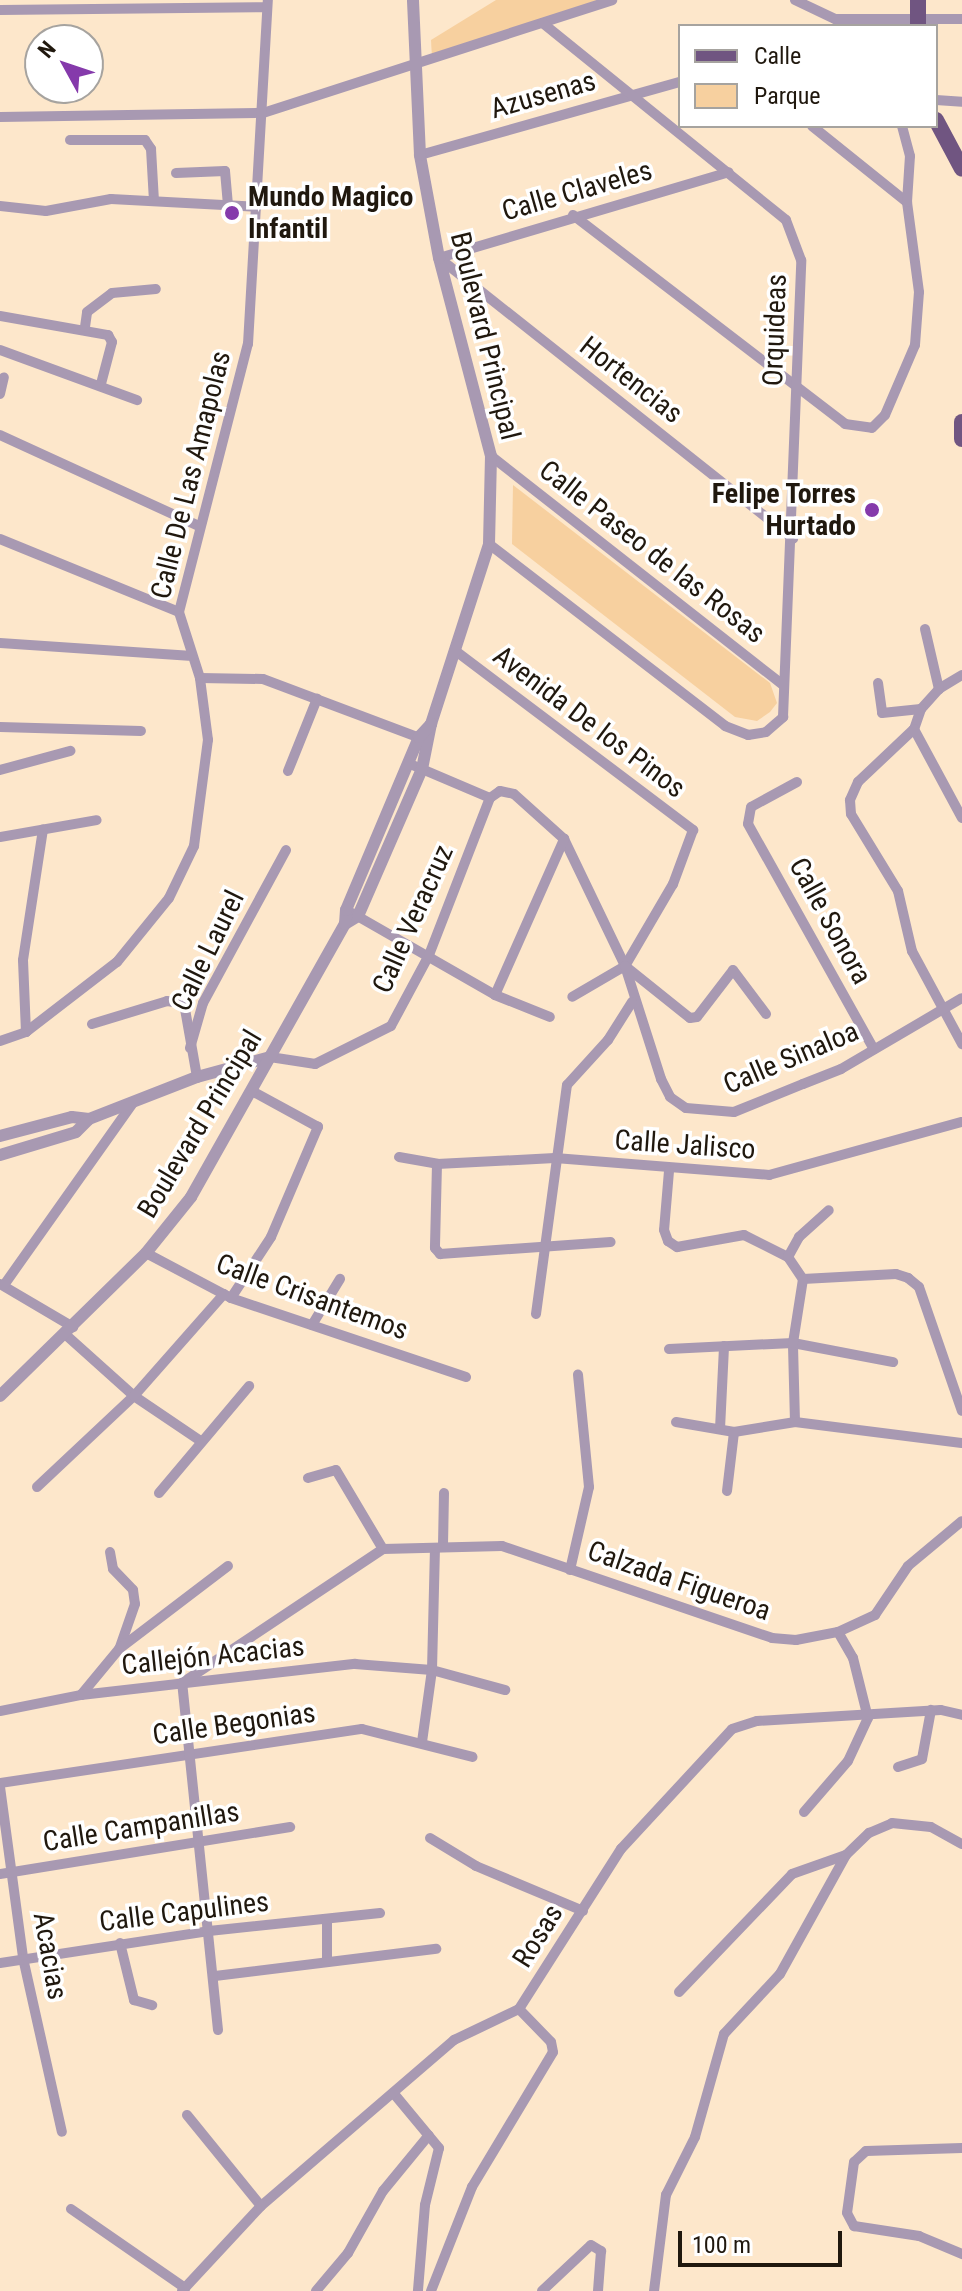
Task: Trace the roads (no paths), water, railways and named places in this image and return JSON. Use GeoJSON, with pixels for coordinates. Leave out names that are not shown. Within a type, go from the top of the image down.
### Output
{"type":"FeatureCollection","features":[{"type":"Feature","properties":{"kind":"main road"},"geometry":{"type":"LineString","coordinates":[[918,0],[918,22]]}},
{"type":"Feature","properties":{"kind":"main road"},"geometry":{"type":"LineString","coordinates":[[938,124],[962,169]]}},
{"type":"Feature","properties":{"kind":"main road"},"geometry":{"type":"LineString","coordinates":[[962,422],[962,439]]}},
{"type":"Feature","properties":{"kind":"street","name":"Boulevard Principal"},"geometry":{"type":"LineString","coordinates":[[0,1396],[70,1331],[146,1253],[191,1197],[252,1091],[352,913],[416,767],[457,652],[489,544],[491,456],[439,258],[420,155],[413,0]]}},
{"type":"Feature","properties":{"kind":"street"},"geometry":{"type":"LineString","coordinates":[[0,117],[263,113],[417,66],[612,0]]}},
{"type":"Feature","properties":{"kind":"street"},"geometry":{"type":"LineString","coordinates":[[795,0],[838,23],[962,19]]}},
{"type":"Feature","properties":{"kind":"street"},"geometry":{"type":"LineString","coordinates":[[0,10],[268,3]]}},
{"type":"Feature","properties":{"kind":"street","name":"Calle De Las Amapolas"},"geometry":{"type":"LineString","coordinates":[[0,1041],[26,1032],[117,962],[169,898],[194,846],[208,740],[200,678],[189,656],[179,612],[248,344],[268,3]]}},
{"type":"Feature","properties":{"kind":"street","name":"Orquideas"},"geometry":{"type":"LineString","coordinates":[[489,544],[725,726],[748,735],[766,732],[783,717],[793,539],[801,260],[786,220],[543,23]]}},
{"type":"Feature","properties":{"kind":"street","name":"Azusenas"},"geometry":{"type":"LineString","coordinates":[[420,155],[678,83]]}},
{"type":"Feature","properties":{"kind":"street"},"geometry":{"type":"LineString","coordinates":[[938,100],[962,102]]}},
{"type":"Feature","properties":{"kind":"street"},"geometry":{"type":"LineString","coordinates":[[814,128],[907,202]]}},
{"type":"Feature","properties":{"kind":"street"},"geometry":{"type":"LineString","coordinates":[[573,215],[798,391],[845,424],[872,428],[885,415],[915,345],[919,292],[907,202],[910,156],[903,128]]}},
{"type":"Feature","properties":{"kind":"street"},"geometry":{"type":"LineString","coordinates":[[70,140],[145,140],[151,149],[154,201]]}},
{"type":"Feature","properties":{"kind":"street"},"geometry":{"type":"LineString","coordinates":[[176,173],[225,171],[228,204]]}},
{"type":"Feature","properties":{"kind":"street","name":"Calle Claveles"},"geometry":{"type":"LineString","coordinates":[[439,258],[573,215],[729,172]]}},
{"type":"Feature","properties":{"kind":"street"},"geometry":{"type":"LineString","coordinates":[[0,206],[46,211],[111,199],[257,207]]}},
{"type":"Feature","properties":{"kind":"street","name":"Hortencias"},"geometry":{"type":"LineString","coordinates":[[439,258],[793,539]]}},
{"type":"Feature","properties":{"kind":"street"},"geometry":{"type":"LineString","coordinates":[[85,327],[87,312],[112,293],[156,289]]}},
{"type":"Feature","properties":{"kind":"street"},"geometry":{"type":"LineString","coordinates":[[0,316],[85,327],[108,335],[112,342],[101,384]]}},
{"type":"Feature","properties":{"kind":"street"},"geometry":{"type":"LineString","coordinates":[[0,350],[101,384],[137,400]]}},
{"type":"Feature","properties":{"kind":"street"},"geometry":{"type":"LineString","coordinates":[[0,394],[4,377]]}},
{"type":"Feature","properties":{"kind":"street"},"geometry":{"type":"LineString","coordinates":[[0,435],[199,526]]}},
{"type":"Feature","properties":{"kind":"street","name":"Calle Paseo de las Rosas"},"geometry":{"type":"LineString","coordinates":[[491,456],[784,686]]}},
{"type":"Feature","properties":{"kind":"street"},"geometry":{"type":"LineString","coordinates":[[0,539],[179,612]]}},
{"type":"Feature","properties":{"kind":"street"},"geometry":{"type":"LineString","coordinates":[[925,629],[939,689]]}},
{"type":"Feature","properties":{"kind":"street"},"geometry":{"type":"LineString","coordinates":[[0,643],[189,656]]}},
{"type":"Feature","properties":{"kind":"street","name":"Avenida De los Pinos"},"geometry":{"type":"LineString","coordinates":[[457,652],[693,830],[673,884],[625,966]]}},
{"type":"Feature","properties":{"kind":"street"},"geometry":{"type":"LineString","coordinates":[[962,675],[939,689],[921,709],[914,729],[858,782],[850,800],[851,814],[898,891],[912,951],[962,1044]]}},
{"type":"Feature","properties":{"kind":"street"},"geometry":{"type":"LineString","coordinates":[[200,678],[263,679],[425,740]]}},
{"type":"Feature","properties":{"kind":"street"},"geometry":{"type":"LineString","coordinates":[[878,683],[882,713],[921,709]]}},
{"type":"Feature","properties":{"kind":"street"},"geometry":{"type":"LineString","coordinates":[[288,771],[317,699]]}},
{"type":"Feature","properties":{"kind":"street"},"geometry":{"type":"LineString","coordinates":[[0,727],[141,731]]}},
{"type":"Feature","properties":{"kind":"street"},"geometry":{"type":"LineString","coordinates":[[914,729],[962,818]]}},
{"type":"Feature","properties":{"kind":"street"},"geometry":{"type":"LineString","coordinates":[[0,770],[70,751]]}},
{"type":"Feature","properties":{"kind":"street"},"geometry":{"type":"LineString","coordinates":[[416,767],[490,798],[500,791],[514,794],[564,839],[495,995]]}},
{"type":"Feature","properties":{"kind":"street","name":"Calle Sonora"},"geometry":{"type":"LineString","coordinates":[[797,782],[746,815],[874,1049]]}},
{"type":"Feature","properties":{"kind":"street","name":"Calle Veracruz"},"geometry":{"type":"LineString","coordinates":[[270,1057],[315,1064],[391,1026],[429,955],[490,798]]}},
{"type":"Feature","properties":{"kind":"street"},"geometry":{"type":"LineString","coordinates":[[0,837],[97,820]]}},
{"type":"Feature","properties":{"kind":"street"},"geometry":{"type":"LineString","coordinates":[[26,1032],[23,960],[43,830]]}},
{"type":"Feature","properties":{"kind":"street","name":"Calle Sinaloa"},"geometry":{"type":"LineString","coordinates":[[564,839],[625,966],[632,1002],[670,1097],[686,1108],[709,1114],[734,1112],[841,1069],[962,998]]}},
{"type":"Feature","properties":{"kind":"street","name":"Calle Laurel"},"geometry":{"type":"LineString","coordinates":[[197,1077],[190,1048],[203,1003],[286,850]]}},
{"type":"Feature","properties":{"kind":"street"},"geometry":{"type":"LineString","coordinates":[[352,913],[495,995],[550,1017]]}},
{"type":"Feature","properties":{"kind":"street"},"geometry":{"type":"LineString","coordinates":[[572,997],[625,966],[690,1018],[697,1017],[733,970],[766,1014]]}},
{"type":"Feature","properties":{"kind":"street"},"geometry":{"type":"LineString","coordinates":[[536,1314],[567,1085],[608,1040],[632,1002]]}},
{"type":"Feature","properties":{"kind":"street"},"geometry":{"type":"LineString","coordinates":[[92,1024],[179,1003],[185,1009],[190,1048]]}},
{"type":"Feature","properties":{"kind":"street"},"geometry":{"type":"LineString","coordinates":[[0,1155],[76,1132],[89,1119],[197,1077],[270,1057]]}},
{"type":"Feature","properties":{"kind":"street"},"geometry":{"type":"LineString","coordinates":[[37,1487],[134,1396],[228,1296],[271,1237],[318,1127],[252,1091]]}},
{"type":"Feature","properties":{"kind":"street"},"geometry":{"type":"LineString","coordinates":[[133,1103],[2,1285],[70,1331],[134,1396],[199,1440]]}},
{"type":"Feature","properties":{"kind":"street"},"geometry":{"type":"LineString","coordinates":[[0,1136],[72,1117],[89,1119]]}},
{"type":"Feature","properties":{"kind":"street","name":"Calle Jalisco"},"geometry":{"type":"LineString","coordinates":[[399,1157],[437,1164],[555,1158],[669,1171],[769,1175],[962,1122]]}},
{"type":"Feature","properties":{"kind":"street"},"geometry":{"type":"LineString","coordinates":[[437,1164],[435,1248],[440,1254],[611,1242]]}},
{"type":"Feature","properties":{"kind":"street"},"geometry":{"type":"LineString","coordinates":[[669,1171],[664,1230],[668,1241],[677,1247],[744,1235],[788,1257],[803,1279],[793,1343],[795,1422]]}},
{"type":"Feature","properties":{"kind":"street"},"geometry":{"type":"LineString","coordinates":[[788,1257],[799,1237],[829,1210]]}},
{"type":"Feature","properties":{"kind":"street","name":"Calle Crisantemos"},"geometry":{"type":"LineString","coordinates":[[146,1253],[228,1296],[466,1377]]}},
{"type":"Feature","properties":{"kind":"street"},"geometry":{"type":"LineString","coordinates":[[803,1279],[896,1274],[919,1287],[962,1411]]}},
{"type":"Feature","properties":{"kind":"street"},"geometry":{"type":"LineString","coordinates":[[312,1325],[340,1279]]}},
{"type":"Feature","properties":{"kind":"street"},"geometry":{"type":"LineString","coordinates":[[669,1349],[793,1343],[893,1362]]}},
{"type":"Feature","properties":{"kind":"street"},"geometry":{"type":"LineString","coordinates":[[720,1429],[724,1346]]}},
{"type":"Feature","properties":{"kind":"street"},"geometry":{"type":"LineString","coordinates":[[570,1570],[589,1487],[578,1375]]}},
{"type":"Feature","properties":{"kind":"street"},"geometry":{"type":"LineString","coordinates":[[159,1493],[199,1440],[249,1386]]}},
{"type":"Feature","properties":{"kind":"street"},"geometry":{"type":"LineString","coordinates":[[676,1422],[734,1432],[795,1422],[872,1435],[962,1443]]}},
{"type":"Feature","properties":{"kind":"street"},"geometry":{"type":"LineString","coordinates":[[727,1491],[734,1432]]}},
{"type":"Feature","properties":{"kind":"street"},"geometry":{"type":"LineString","coordinates":[[218,2030],[215,1976],[182,1683],[383,1549],[336,1470],[308,1478]]}},
{"type":"Feature","properties":{"kind":"street"},"geometry":{"type":"LineString","coordinates":[[422,1742],[432,1670],[444,1493]]}},
{"type":"Feature","properties":{"kind":"street","name":"Calzada Figueroa"},"geometry":{"type":"LineString","coordinates":[[383,1549],[502,1546],[772,1638],[838,1632],[875,1615],[908,1566],[962,1521]]}},
{"type":"Feature","properties":{"kind":"street"},"geometry":{"type":"LineString","coordinates":[[110,1552],[113,1569],[133,1590],[135,1604],[119,1649]]}},
{"type":"Feature","properties":{"kind":"street"},"geometry":{"type":"LineString","coordinates":[[81,1695],[119,1649],[228,1566]]}},
{"type":"Feature","properties":{"kind":"street"},"geometry":{"type":"LineString","coordinates":[[804,1812],[848,1761],[868,1718],[853,1658],[838,1632]]}},
{"type":"Feature","properties":{"kind":"street","name":"Callejón Acacias"},"geometry":{"type":"LineString","coordinates":[[0,1711],[81,1695],[355,1664],[432,1670],[505,1690]]}},
{"type":"Feature","properties":{"kind":"street"},"geometry":{"type":"LineString","coordinates":[[898,1767],[922,1759],[931,1710]]}},
{"type":"Feature","properties":{"kind":"street","name":"Rosas"},"geometry":{"type":"LineString","coordinates":[[183,2289],[261,2206],[395,2095],[454,2040],[519,2009],[621,1849],[732,1729],[757,1721],[868,1718],[931,1710],[962,1715]]}},
{"type":"Feature","properties":{"kind":"street","name":"Calle Begonias"},"geometry":{"type":"LineString","coordinates":[[0,1785],[362,1729],[473,1757]]}},
{"type":"Feature","properties":{"kind":"street","name":"Acacias"},"geometry":{"type":"LineString","coordinates":[[0,1785],[23,1958],[62,2132]]}},
{"type":"Feature","properties":{"kind":"street"},"geometry":{"type":"LineString","coordinates":[[654,2291],[666,2195],[695,2137],[724,2034],[780,1974],[846,1855],[869,1833],[892,1823],[931,1827],[962,1844]]}},
{"type":"Feature","properties":{"kind":"street","name":"Calle Campanillas"},"geometry":{"type":"LineString","coordinates":[[0,1874],[290,1827]]}},
{"type":"Feature","properties":{"kind":"street"},"geometry":{"type":"LineString","coordinates":[[430,1838],[476,1866],[583,1911]]}},
{"type":"Feature","properties":{"kind":"street"},"geometry":{"type":"LineString","coordinates":[[679,1992],[792,1874],[846,1855]]}},
{"type":"Feature","properties":{"kind":"street","name":"Calle Capulines"},"geometry":{"type":"LineString","coordinates":[[0,1963],[209,1931],[380,1913]]}},
{"type":"Feature","properties":{"kind":"street"},"geometry":{"type":"LineString","coordinates":[[327,1919],[327,1961]]}},
{"type":"Feature","properties":{"kind":"street"},"geometry":{"type":"LineString","coordinates":[[120,1943],[134,2000],[152,2005]]}},
{"type":"Feature","properties":{"kind":"street"},"geometry":{"type":"LineString","coordinates":[[215,1976],[436,1949]]}},
{"type":"Feature","properties":{"kind":"street"},"geometry":{"type":"LineString","coordinates":[[431,2291],[472,2187],[553,2052],[551,2042],[519,2009]]}},
{"type":"Feature","properties":{"kind":"street"},"geometry":{"type":"LineString","coordinates":[[395,2095],[439,2148],[425,2205],[418,2291]]}},
{"type":"Feature","properties":{"kind":"street"},"geometry":{"type":"LineString","coordinates":[[187,2115],[261,2206]]}},
{"type":"Feature","properties":{"kind":"street"},"geometry":{"type":"LineString","coordinates":[[316,2291],[348,2253],[383,2191],[429,2135]]}},
{"type":"Feature","properties":{"kind":"street"},"geometry":{"type":"LineString","coordinates":[[962,2148],[866,2151],[854,2162],[847,2213],[854,2226],[919,2236],[962,2254]]}},
{"type":"Feature","properties":{"kind":"street"},"geometry":{"type":"LineString","coordinates":[[71,2209],[183,2289]]}},
{"type":"Feature","properties":{"kind":"street"},"geometry":{"type":"LineString","coordinates":[[542,2291],[591,2245],[601,2251],[598,2291]]}},
{"type":"Feature","properties":{"kind":"place","name":"Mundo Magico Infantil"},"geometry":{"type":"Point","coordinates":[232,213]}},
{"type":"Feature","properties":{"kind":"place","name":"Felipe Torres Hurtado"},"geometry":{"type":"Point","coordinates":[872,510]}}]}
